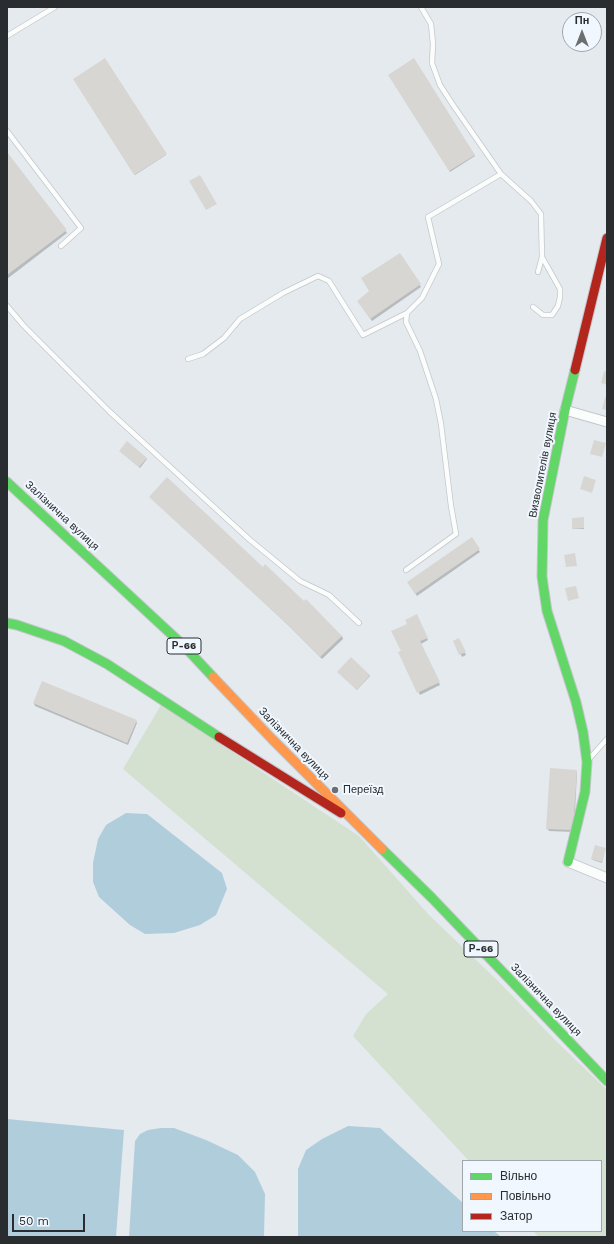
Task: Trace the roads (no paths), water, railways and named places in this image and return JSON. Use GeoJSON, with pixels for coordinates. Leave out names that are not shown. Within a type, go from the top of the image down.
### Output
{"type":"FeatureCollection","features":[{"type":"Feature","properties":{"kind":"street","name":"Визволителів вулиця"},"geometry":{"type":"LineString","coordinates":[[607,238],[565,410],[543,520],[542,577],[548,611],[576,702],[583,732],[587,762],[585,792],[568,862],[607,878]]}},
{"type":"Feature","properties":{"kind":"street"},"geometry":{"type":"LineString","coordinates":[[565,410],[607,422]]}},
{"type":"Feature","properties":{"kind":"street","name":"Залізнична вулиця"},"geometry":{"type":"LineString","coordinates":[[7,482],[184,646],[272,739],[432,898],[607,1081]]}},
{"type":"Feature","properties":{"kind":"street"},"geometry":{"type":"LineString","coordinates":[[7,623],[64,641],[107,664],[249,756],[352,820]]}},
{"type":"Feature","properties":{"kind":"lane"},"geometry":{"type":"LineString","coordinates":[[7,36],[55,7]]}},
{"type":"Feature","properties":{"kind":"lane"},"geometry":{"type":"LineString","coordinates":[[421,7],[431,24],[433,44],[432,63],[440,85],[501,174],[531,201],[541,214],[542,257],[538,272]]}},
{"type":"Feature","properties":{"kind":"lane"},"geometry":{"type":"LineString","coordinates":[[7,131],[81,228],[61,246]]}},
{"type":"Feature","properties":{"kind":"lane"},"geometry":{"type":"LineString","coordinates":[[188,359],[203,354],[224,338],[240,319],[283,293],[318,276],[329,281],[362,335],[407,313],[422,298],[439,264],[428,216],[501,174]]}},
{"type":"Feature","properties":{"kind":"lane"},"geometry":{"type":"LineString","coordinates":[[533,307],[543,315],[552,315],[558,306],[560,297],[560,289],[542,257]]}},
{"type":"Feature","properties":{"kind":"lane"},"geometry":{"type":"LineString","coordinates":[[7,306],[24,326],[110,412],[250,540],[300,581],[329,595],[359,623]]}},
{"type":"Feature","properties":{"kind":"lane"},"geometry":{"type":"LineString","coordinates":[[406,570],[456,534],[438,411],[420,351],[406,322],[407,313]]}},
{"type":"Feature","properties":{"kind":"lane"},"geometry":{"type":"LineString","coordinates":[[587,762],[607,739]]}},
{"type":"Feature","properties":{"kind":"water"},"geometry":{"type":"Polygon","coordinates":[[[126,813],[147,814],[222,873],[227,889],[216,915],[200,925],[174,933],[145,934],[130,925],[99,897],[93,882],[93,863],[98,839],[106,825],[126,813]]]}},
{"type":"Feature","properties":{"kind":"water"},"geometry":{"type":"Polygon","coordinates":[[[7,1119],[124,1130],[116,1237],[7,1237],[7,1119]]]}},
{"type":"Feature","properties":{"kind":"water"},"geometry":{"type":"Polygon","coordinates":[[[348,1126],[380,1128],[462,1202],[462,1232],[495,1232],[501,1237],[298,1237],[298,1169],[306,1150],[322,1139],[348,1126]]]}},
{"type":"Feature","properties":{"kind":"water"},"geometry":{"type":"Polygon","coordinates":[[[174,1128],[206,1140],[238,1155],[255,1172],[265,1194],[264,1237],[129,1237],[135,1141],[140,1134],[148,1130],[174,1128]]]}},
{"type":"Feature","properties":{"kind":"place","name":"Переїзд"},"geometry":{"type":"Point","coordinates":[335,790]}}]}
